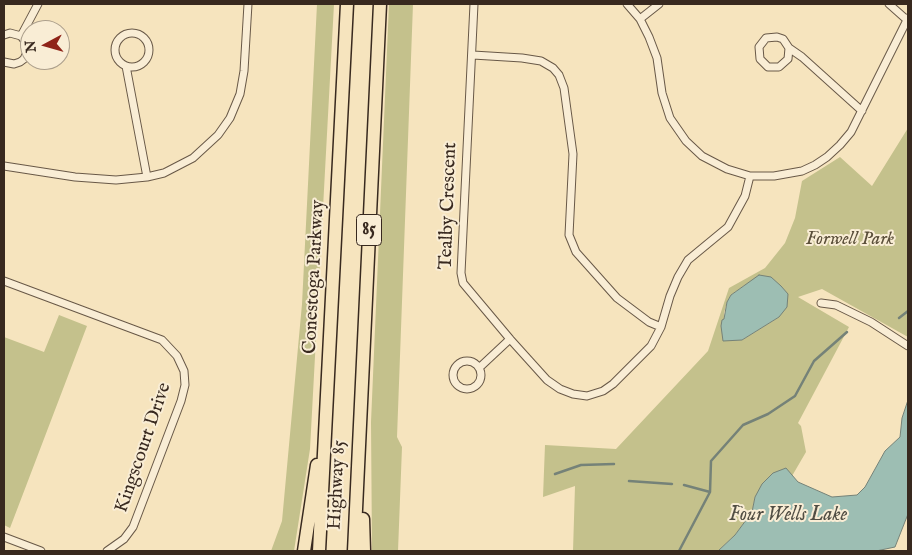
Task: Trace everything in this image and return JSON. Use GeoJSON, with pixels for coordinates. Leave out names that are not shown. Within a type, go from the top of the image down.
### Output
{"type":"FeatureCollection","features":[{"type":"Feature","properties":{"kind":"highway","name":"Conestoga Parkway"},"geometry":{"type":"LineString","coordinates":[[319,551],[347,4]]}},
{"type":"Feature","properties":{"kind":"highway","name":"85"},"geometry":{"type":"LineString","coordinates":[[360,420],[380,4]]}},
{"type":"Feature","properties":{"kind":"highway"},"geometry":{"type":"LineString","coordinates":[[304,551],[329,384]]}},
{"type":"Feature","properties":{"kind":"highway"},"geometry":{"type":"LineString","coordinates":[[360,420],[364,551]]}},
{"type":"Feature","properties":{"kind":"highway","name":"Highway 85"},"geometry":{"type":"LineString","coordinates":[[354,551],[360,420]]}},
{"type":"Feature","properties":{"kind":"street"},"geometry":{"type":"LineString","coordinates":[[30,20],[38,4]]}},
{"type":"Feature","properties":{"kind":"street"},"geometry":{"type":"LineString","coordinates":[[4,166],[75,178],[116,180],[147,177],[164,173],[193,158],[218,135],[230,118],[240,94],[244,71],[248,4]]}},
{"type":"Feature","properties":{"kind":"street","name":"Tealby Crescent"},"geometry":{"type":"LineString","coordinates":[[474,4],[461,273],[463,283],[547,380],[560,389],[587,396],[603,391],[613,384],[651,346],[661,327],[670,296],[688,260],[728,227],[745,196],[750,176]]}},
{"type":"Feature","properties":{"kind":"street"},"geometry":{"type":"LineString","coordinates":[[627,4],[640,19],[650,37],[657,58],[662,93],[670,118],[686,142],[702,156],[727,169],[750,176],[774,176],[815,165],[827,157],[852,132],[908,19],[889,4]]}},
{"type":"Feature","properties":{"kind":"street"},"geometry":{"type":"LineString","coordinates":[[640,19],[658,4]]}},
{"type":"Feature","properties":{"kind":"street"},"geometry":{"type":"LineString","coordinates":[[4,35],[10,33],[20,36]]}},
{"type":"Feature","properties":{"kind":"street"},"geometry":{"type":"LineString","coordinates":[[126,66],[136,67],[147,57],[148,44],[145,39],[137,34],[128,33],[123,36],[116,45],[115,53],[117,59],[126,66],[147,177]]}},
{"type":"Feature","properties":{"kind":"street"},"geometry":{"type":"LineString","coordinates":[[789,48],[788,60],[779,67],[768,67],[760,59],[759,47],[766,38],[777,36],[783,39],[789,48],[802,57],[862,110]]}},
{"type":"Feature","properties":{"kind":"street"},"geometry":{"type":"LineString","coordinates":[[472,55],[541,61],[559,74],[564,88],[573,154],[569,235],[576,252],[617,298],[649,322],[661,327]]}},
{"type":"Feature","properties":{"kind":"street"},"geometry":{"type":"LineString","coordinates":[[4,62],[14,64],[20,61]]}},
{"type":"Feature","properties":{"kind":"street","name":"Kingscourt Drive"},"geometry":{"type":"LineString","coordinates":[[4,281],[162,340],[177,356],[184,371],[185,385],[181,401],[133,527],[124,539],[107,551]]}},
{"type":"Feature","properties":{"kind":"street"},"geometry":{"type":"LineString","coordinates":[[821,303],[836,305],[871,322],[908,346]]}},
{"type":"Feature","properties":{"kind":"street"},"geometry":{"type":"LineString","coordinates":[[479,368],[510,339]]}},
{"type":"Feature","properties":{"kind":"street"},"geometry":{"type":"LineString","coordinates":[[467,361],[472,362],[479,368],[480,379],[474,388],[465,390],[456,385],[452,376],[458,364],[467,361]]}},
{"type":"Feature","properties":{"kind":"street"},"geometry":{"type":"LineString","coordinates":[[4,537],[42,551]]}},
{"type":"Feature","properties":{"kind":"green space"},"geometry":{"type":"Polygon","coordinates":[[[317,4],[334,4],[310,449],[294,551],[271,551],[282,521],[302,304],[317,4]]]}},
{"type":"Feature","properties":{"kind":"green space"},"geometry":{"type":"Polygon","coordinates":[[[389,4],[413,4],[397,437],[402,447],[398,551],[372,551],[371,422],[389,4]]]}},
{"type":"Feature","properties":{"kind":"green space","name":"Forwell Park"},"geometry":{"type":"Polygon","coordinates":[[[908,128],[908,337],[822,289],[798,297],[849,327],[798,423],[801,426],[806,452],[792,476],[785,469],[755,497],[752,512],[735,535],[718,551],[573,551],[575,486],[543,497],[545,445],[616,449],[708,351],[729,288],[765,268],[785,243],[795,218],[802,181],[840,157],[872,186],[908,128]],[[745,285],[731,295],[724,313],[724,319],[742,340],[779,317],[745,285]]]}},
{"type":"Feature","properties":{"kind":"green space"},"geometry":{"type":"Polygon","coordinates":[[[59,315],[87,326],[10,528],[4,525],[4,337],[44,352],[59,315]]]}},
{"type":"Feature","properties":{"kind":"water"},"geometry":{"type":"Polygon","coordinates":[[[759,275],[771,277],[788,294],[787,307],[779,317],[742,340],[723,341],[721,326],[727,302],[731,295],[759,275]]]}},
{"type":"Feature","properties":{"kind":"water","name":"Four Wells Lake"},"geometry":{"type":"Polygon","coordinates":[[[908,400],[908,514],[895,547],[876,551],[718,551],[735,535],[752,512],[755,497],[762,484],[773,473],[786,468],[798,482],[832,497],[857,495],[865,487],[885,451],[900,437],[902,418],[908,400]]]}},
{"type":"Feature","properties":{"kind":"waterway"},"geometry":{"type":"LineString","coordinates":[[899,318],[908,311]]}},
{"type":"Feature","properties":{"kind":"waterway"},"geometry":{"type":"LineString","coordinates":[[679,551],[710,492],[711,461],[743,425],[768,414],[795,396],[814,361],[847,332]]}},
{"type":"Feature","properties":{"kind":"waterway"},"geometry":{"type":"LineString","coordinates":[[555,474],[581,465],[614,464]]}},
{"type":"Feature","properties":{"kind":"waterway"},"geometry":{"type":"LineString","coordinates":[[629,481],[672,484]]}},
{"type":"Feature","properties":{"kind":"waterway"},"geometry":{"type":"LineString","coordinates":[[684,485],[710,492]]}}]}
